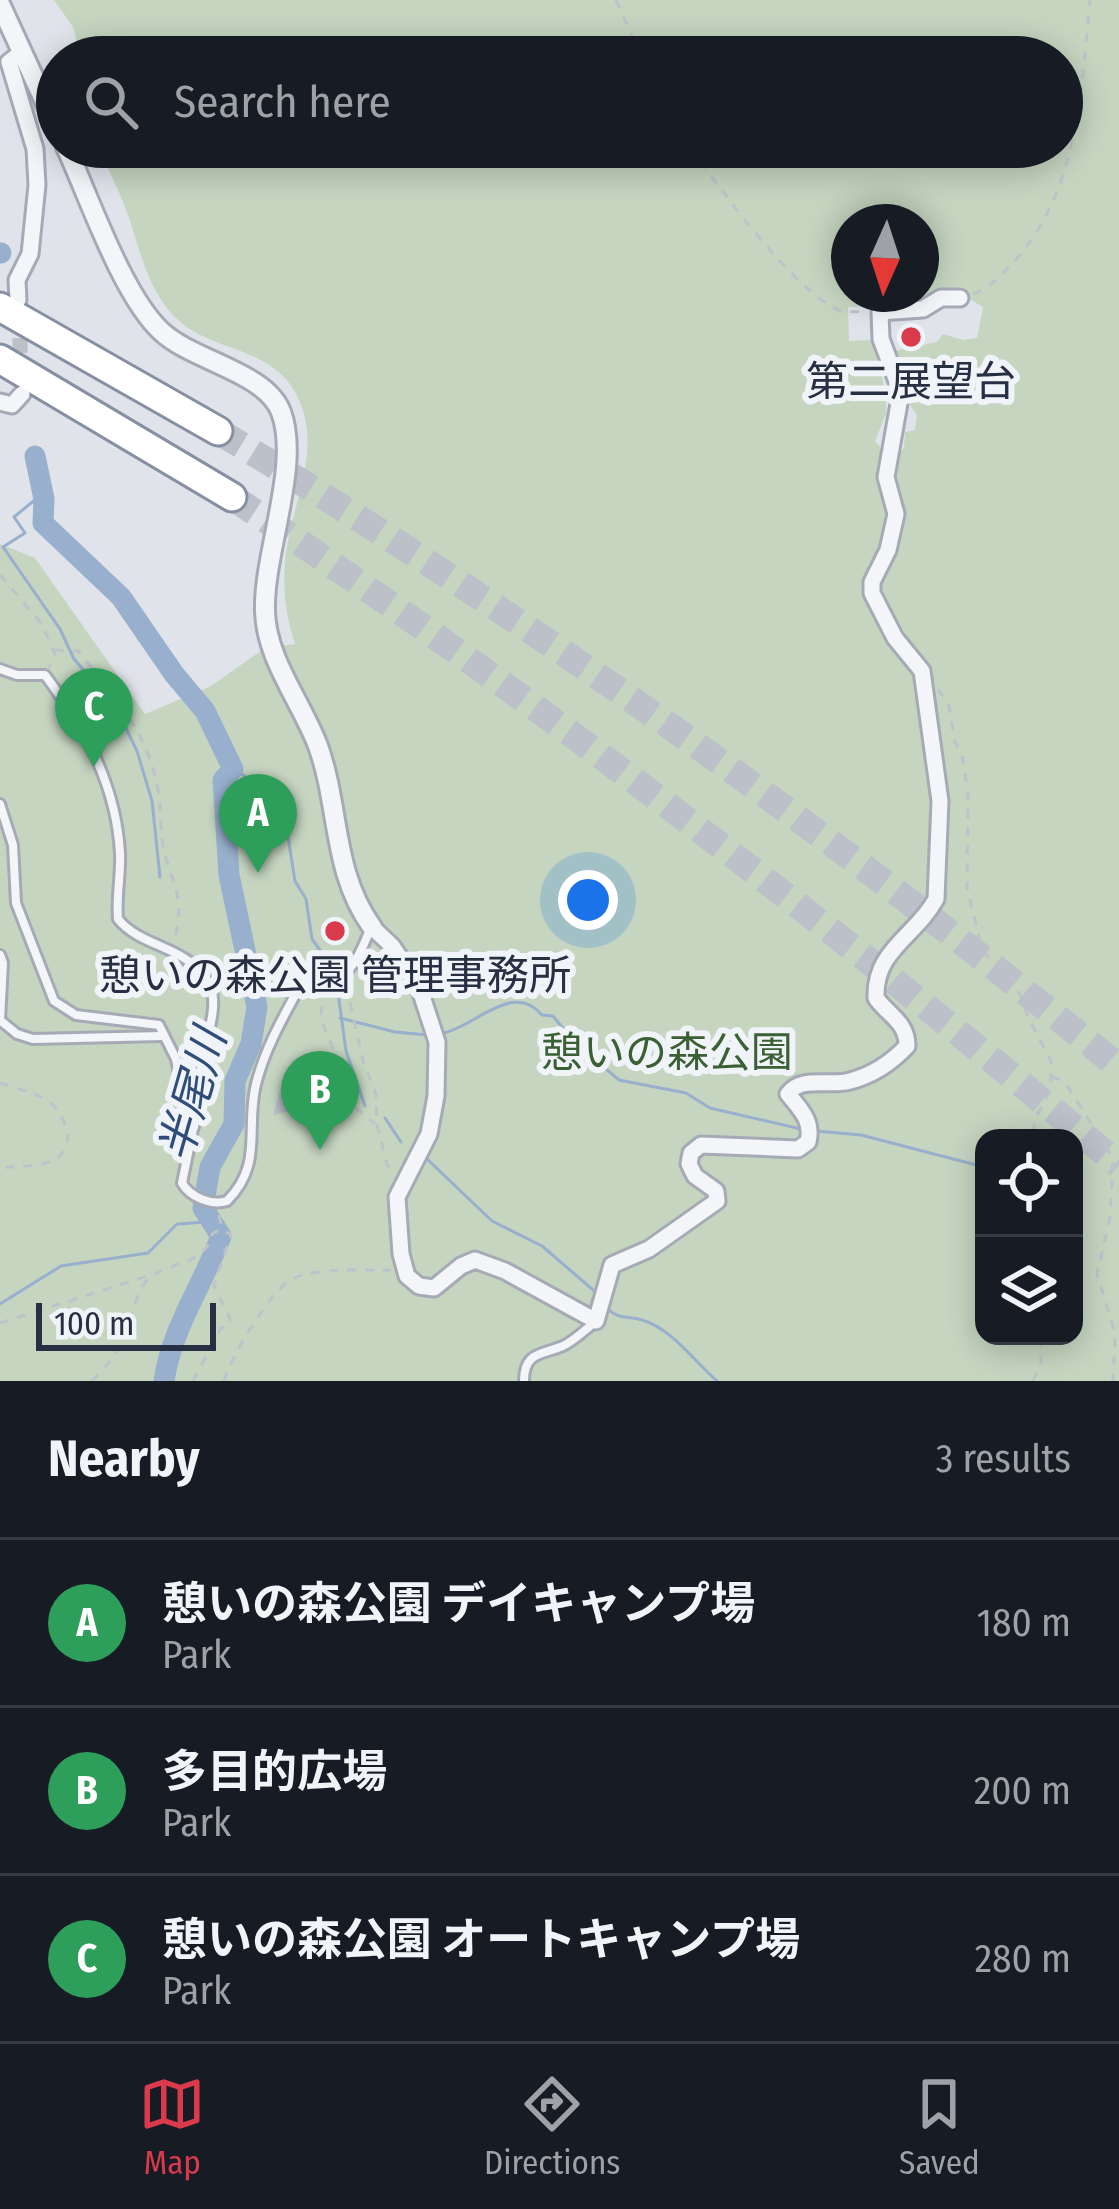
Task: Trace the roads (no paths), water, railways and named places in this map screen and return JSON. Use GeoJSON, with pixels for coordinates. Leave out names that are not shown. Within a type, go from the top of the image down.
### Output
{"type":"FeatureCollection","features":[{"type":"Feature","properties":{"kind":"highway"},"geometry":{"type":"LineString","coordinates":[[9,304],[218,431]]}},
{"type":"Feature","properties":{"kind":"highway"},"geometry":{"type":"LineString","coordinates":[[0,359],[232,497]]}},
{"type":"Feature","properties":{"kind":"street"},"geometry":{"type":"LineString","coordinates":[[0,4],[36,82]]}},
{"type":"Feature","properties":{"kind":"street"},"geometry":{"type":"LineString","coordinates":[[22,52],[9,62],[36,167]]}},
{"type":"Feature","properties":{"kind":"street"},"geometry":{"type":"LineString","coordinates":[[9,304],[30,254],[36,168]]}},
{"type":"Feature","properties":{"kind":"street"},"geometry":{"type":"LineString","coordinates":[[76,168],[137,299],[160,331],[267,392],[281,411],[284,463],[266,583],[271,649],[318,746],[345,879],[372,927],[392,946],[418,984],[437,1042],[436,1096],[429,1134],[397,1197],[405,1270],[419,1286],[434,1288],[461,1266],[475,1260],[488,1263],[596,1321],[612,1265],[650,1249],[717,1201],[716,1191],[689,1164],[691,1153],[701,1145],[798,1149],[808,1142],[811,1130],[788,1094],[792,1087],[847,1082],[875,1072],[907,1046],[903,1024],[876,998],[875,986],[881,964],[894,945],[929,913],[936,899],[940,800],[922,670],[895,638],[872,593],[876,570],[893,535],[895,503],[886,476],[901,392],[881,339],[880,312],[923,309],[941,298],[960,298]]}},
{"type":"Feature","properties":{"kind":"street"},"geometry":{"type":"LineString","coordinates":[[0,402],[12,405],[22,394]]}},
{"type":"Feature","properties":{"kind":"lane"},"geometry":{"type":"LineString","coordinates":[[0,669],[17,675],[45,675],[80,724],[107,781],[120,855],[118,919],[133,934],[199,969],[214,1000],[182,1183],[188,1193],[218,1204],[234,1194],[249,1170],[254,1091],[267,1050],[299,988],[315,980],[329,981],[353,966],[372,927]]}},
{"type":"Feature","properties":{"kind":"lane"},"geometry":{"type":"LineString","coordinates":[[0,804],[13,845],[16,903],[54,1001],[76,1015],[159,1025],[172,1047],[188,1121],[194,1129]]}},
{"type":"Feature","properties":{"kind":"lane"},"geometry":{"type":"LineString","coordinates":[[0,955],[0,1020],[17,1034],[33,1039],[162,1036]]}},
{"type":"Feature","properties":{"kind":"lane"},"geometry":{"type":"LineString","coordinates":[[524,1381],[524,1368],[534,1354],[562,1346],[596,1321]]}},
{"type":"Feature","properties":{"kind":"waterway","name":"半尾川"},"geometry":{"type":"LineString","coordinates":[[35,456],[44,499],[43,523],[121,597],[205,711],[233,769],[223,780],[229,875],[257,1007],[251,1044],[235,1081],[234,1124],[210,1167],[203,1208],[221,1236],[181,1325],[164,1381]]}},
{"type":"Feature","properties":{"kind":"waterway"},"geometry":{"type":"LineString","coordinates":[[41,486],[36,499],[14,517],[25,533],[3,547],[60,629],[74,659],[116,708],[137,751],[152,801],[160,877]]}},
{"type":"Feature","properties":{"kind":"waterway"},"geometry":{"type":"LineString","coordinates":[[233,769],[245,776],[251,804],[285,818],[295,881],[306,899],[312,939],[335,971],[346,1051],[365,1106]]}},
{"type":"Feature","properties":{"kind":"waterway"},"geometry":{"type":"LineString","coordinates":[[443,1033],[506,1004],[531,1005],[542,1015],[553,1016],[575,1043],[619,1080],[686,1093],[710,1108],[801,1129]]}},
{"type":"Feature","properties":{"kind":"waterway"},"geometry":{"type":"LineString","coordinates":[[340,1018],[428,1035]]}},
{"type":"Feature","properties":{"kind":"waterway"},"geometry":{"type":"LineString","coordinates":[[385,1118],[401,1142]]}},
{"type":"Feature","properties":{"kind":"waterway"},"geometry":{"type":"LineString","coordinates":[[816,1131],[861,1135],[975,1165]]}},
{"type":"Feature","properties":{"kind":"waterway"},"geometry":{"type":"LineString","coordinates":[[427,1159],[492,1221],[542,1246],[599,1295]]}},
{"type":"Feature","properties":{"kind":"waterway"},"geometry":{"type":"LineString","coordinates":[[0,1304],[61,1266],[148,1253],[177,1224],[206,1222],[207,1216]]}},
{"type":"Feature","properties":{"kind":"waterway"},"geometry":{"type":"LineString","coordinates":[[607,1308],[663,1330],[717,1381]]}},
{"type":"Feature","properties":{"kind":"tunnel"},"geometry":{"type":"LineString","coordinates":[[19,315],[21,375]]}},
{"type":"Feature","properties":{"kind":"tunnel"},"geometry":{"type":"LineString","coordinates":[[218,431],[453,579],[680,733],[901,895],[1119,1067]]}},
{"type":"Feature","properties":{"kind":"tunnel"},"geometry":{"type":"LineString","coordinates":[[232,497],[461,654],[685,819],[1119,1165]]}},
{"type":"Feature","properties":{"kind":"place","name":"第二展望台"},"geometry":{"type":"Point","coordinates":[911,337]}},
{"type":"Feature","properties":{"kind":"place","name":"憩いの森公園 オートキャンプ場"},"geometry":{"type":"Point","coordinates":[94,767]}},
{"type":"Feature","properties":{"kind":"place","name":"憩いの森公園 デイキャンプ場"},"geometry":{"type":"Point","coordinates":[258,873]}},
{"type":"Feature","properties":{"kind":"place","name":"憩いの森公園 管理事務所"},"geometry":{"type":"Point","coordinates":[335,931]}},
{"type":"Feature","properties":{"kind":"place","name":"多目的広場"},"geometry":{"type":"Point","coordinates":[320,1150]}},
{"type":"Feature","properties":{"kind":"park label","name":"憩いの森公園"},"geometry":{"type":"Point","coordinates":[667,1052]}}]}
